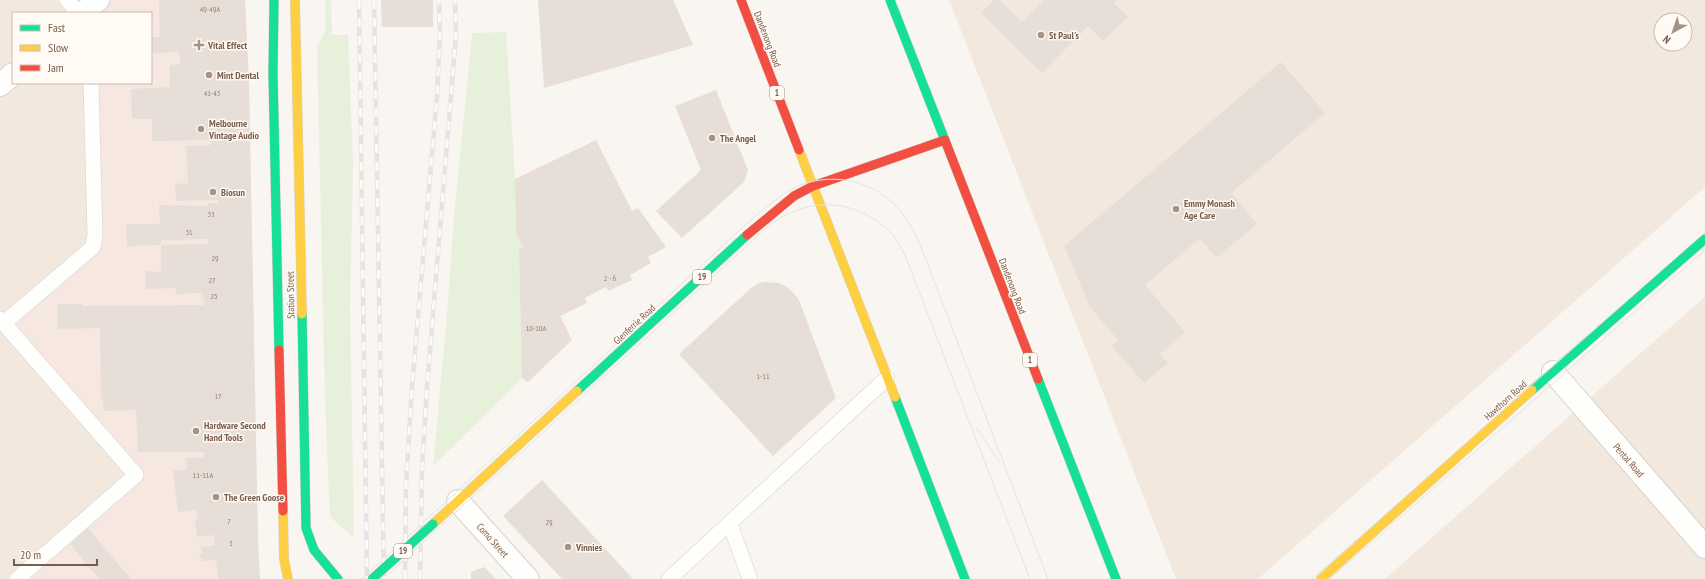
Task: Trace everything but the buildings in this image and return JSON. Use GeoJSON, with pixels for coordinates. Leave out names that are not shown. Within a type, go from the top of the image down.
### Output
{"type":"FeatureCollection","features":[{"type":"Feature","properties":{"kind":"main road","name":"Station Street"},"geometry":{"type":"LineString","coordinates":[[274,0],[273,74],[306,528],[309,541],[314,551],[338,579]]}},
{"type":"Feature","properties":{"kind":"main road","name":"Station Street"},"geometry":{"type":"LineString","coordinates":[[288,579],[284,559],[290,323],[295,0]]}},
{"type":"Feature","properties":{"kind":"main road","name":"Dandenong Road"},"geometry":{"type":"LineString","coordinates":[[741,0],[965,579]]}},
{"type":"Feature","properties":{"kind":"main road","name":"Dandenong Road"},"geometry":{"type":"LineString","coordinates":[[890,0],[1116,579]]}},
{"type":"Feature","properties":{"kind":"main road","name":"Glenferrie Road"},"geometry":{"type":"LineString","coordinates":[[372,579],[760,223],[794,196],[813,186],[945,140]]}},
{"type":"Feature","properties":{"kind":"main road","name":"Hawthorn Road"},"geometry":{"type":"LineString","coordinates":[[1321,579],[1705,239]]}},
{"type":"Feature","properties":{"kind":"street"},"geometry":{"type":"LineString","coordinates":[[84,12],[98,0]]}},
{"type":"Feature","properties":{"kind":"street"},"geometry":{"type":"LineString","coordinates":[[0,85],[12,75]]}},
{"type":"Feature","properties":{"kind":"street","name":"Pental Road"},"geometry":{"type":"LineString","coordinates":[[1553,372],[1705,548]]}},
{"type":"Feature","properties":{"kind":"street","name":"Como Street"},"geometry":{"type":"LineString","coordinates":[[458,501],[528,579]]}},
{"type":"Feature","properties":{"kind":"lane"},"geometry":{"type":"LineString","coordinates":[[67,0],[77,12]]}},
{"type":"Feature","properties":{"kind":"lane"},"geometry":{"type":"LineString","coordinates":[[17,579],[136,475],[2,321],[92,247],[95,235],[91,84]]}},
{"type":"Feature","properties":{"kind":"lane"},"geometry":{"type":"LineString","coordinates":[[669,579],[887,378]]}},
{"type":"Feature","properties":{"kind":"lane"},"geometry":{"type":"LineString","coordinates":[[730,524],[750,579]]}},
{"type":"Feature","properties":{"kind":"shaded area"},"geometry":{"type":"Polygon","coordinates":[[[0,0],[57,0],[68,12],[12,12],[12,84],[96,84],[100,250],[12,323],[144,478],[27,579],[0,579],[0,0]]]}},
{"type":"Feature","properties":{"kind":"shaded area"},"geometry":{"type":"Polygon","coordinates":[[[57,0],[245,0],[249,85],[260,579],[32,579],[30,576],[144,478],[12,323],[100,250],[96,84],[152,84],[152,12],[68,12],[57,0]]]}},
{"type":"Feature","properties":{"kind":"shaded area"},"geometry":{"type":"Polygon","coordinates":[[[949,0],[1705,0],[1705,187],[1258,579],[1176,579],[949,0]]]}},
{"type":"Feature","properties":{"kind":"shaded area"},"geometry":{"type":"Polygon","coordinates":[[[1705,297],[1705,579],[1385,579],[1609,381],[1705,297]]]}},
{"type":"Feature","properties":{"kind":"green space"},"geometry":{"type":"Polygon","coordinates":[[[325,0],[331,0],[332,35],[348,35],[353,165],[350,305],[354,538],[330,517],[325,397],[317,47],[326,30],[325,0]]]}},
{"type":"Feature","properties":{"kind":"green space"},"geometry":{"type":"Polygon","coordinates":[[[506,32],[515,179],[516,233],[523,247],[519,250],[522,378],[433,466],[446,328],[454,218],[472,33],[506,32]]]}},
{"type":"Feature","properties":{"kind":"tram line"},"geometry":{"type":"LineString","coordinates":[[362,579],[757,215],[779,197],[796,187],[809,182],[835,179],[861,184],[874,189],[885,196],[903,214],[915,234],[1048,579]]}},
{"type":"Feature","properties":{"kind":"tram line"},"geometry":{"type":"LineString","coordinates":[[383,579],[765,229],[780,218],[796,210],[812,206],[829,205],[845,207],[861,212],[877,221],[891,233],[900,245],[1030,579]]}},
{"type":"Feature","properties":{"kind":"tram line"},"geometry":{"type":"LineString","coordinates":[[1312,579],[1705,232]]}},
{"type":"Feature","properties":{"kind":"tram line"},"geometry":{"type":"LineString","coordinates":[[1330,579],[1705,250]]}},
{"type":"Feature","properties":{"kind":"tram line"},"geometry":{"type":"LineString","coordinates":[[976,427],[1000,463]]}},
{"type":"Feature","properties":{"kind":"railway"},"geometry":{"type":"LineString","coordinates":[[359,0],[367,579]]}},
{"type":"Feature","properties":{"kind":"railway"},"geometry":{"type":"LineString","coordinates":[[374,0],[384,579]]}},
{"type":"Feature","properties":{"kind":"railway"},"geometry":{"type":"LineString","coordinates":[[405,579],[406,484],[412,387],[437,96],[440,34],[439,0]]}},
{"type":"Feature","properties":{"kind":"railway"},"geometry":{"type":"LineString","coordinates":[[420,579],[422,468],[427,387],[456,34],[455,0]]}},
{"type":"Feature","properties":{"kind":"traffic: fast"},"geometry":{"type":"LineString","coordinates":[[274,0],[273,74],[279,350]]}},
{"type":"Feature","properties":{"kind":"traffic: fast"},"geometry":{"type":"LineString","coordinates":[[890,0],[946,143]]}},
{"type":"Feature","properties":{"kind":"traffic: fast"},"geometry":{"type":"LineString","coordinates":[[577,391],[747,235]]}},
{"type":"Feature","properties":{"kind":"traffic: fast"},"geometry":{"type":"LineString","coordinates":[[1532,390],[1705,239]]}},
{"type":"Feature","properties":{"kind":"traffic: fast"},"geometry":{"type":"LineString","coordinates":[[302,314],[306,528],[314,550],[338,579]]}},
{"type":"Feature","properties":{"kind":"traffic: fast"},"geometry":{"type":"LineString","coordinates":[[1038,379],[1116,579]]}},
{"type":"Feature","properties":{"kind":"traffic: fast"},"geometry":{"type":"LineString","coordinates":[[895,397],[965,579]]}},
{"type":"Feature","properties":{"kind":"traffic: fast"},"geometry":{"type":"LineString","coordinates":[[372,579],[433,524]]}},
{"type":"Feature","properties":{"kind":"traffic: slow"},"geometry":{"type":"LineString","coordinates":[[295,0],[302,314]]}},
{"type":"Feature","properties":{"kind":"traffic: slow"},"geometry":{"type":"LineString","coordinates":[[799,150],[895,397]]}},
{"type":"Feature","properties":{"kind":"traffic: slow"},"geometry":{"type":"LineString","coordinates":[[1321,579],[1532,390]]}},
{"type":"Feature","properties":{"kind":"traffic: slow"},"geometry":{"type":"LineString","coordinates":[[433,524],[577,391]]}},
{"type":"Feature","properties":{"kind":"traffic: slow"},"geometry":{"type":"LineString","coordinates":[[283,511],[284,559],[288,579]]}},
{"type":"Feature","properties":{"kind":"traffic: jam"},"geometry":{"type":"LineString","coordinates":[[741,0],[799,150]]}},
{"type":"Feature","properties":{"kind":"traffic: jam"},"geometry":{"type":"LineString","coordinates":[[747,235],[794,196],[813,186],[945,140]]}},
{"type":"Feature","properties":{"kind":"traffic: jam"},"geometry":{"type":"LineString","coordinates":[[946,143],[1038,379]]}},
{"type":"Feature","properties":{"kind":"traffic: jam"},"geometry":{"type":"LineString","coordinates":[[279,350],[283,511]]}},
{"type":"Feature","properties":{"kind":"place","name":"St Paul's"},"geometry":{"type":"Point","coordinates":[1041,35]}},
{"type":"Feature","properties":{"kind":"place","name":"Vital Effect"},"geometry":{"type":"Point","coordinates":[199,45]}},
{"type":"Feature","properties":{"kind":"place","name":"Mint Dental"},"geometry":{"type":"Point","coordinates":[209,75]}},
{"type":"Feature","properties":{"kind":"place","name":"Melbourne Vintage Audio"},"geometry":{"type":"Point","coordinates":[201,129]}},
{"type":"Feature","properties":{"kind":"place","name":"The Angel"},"geometry":{"type":"Point","coordinates":[712,138]}},
{"type":"Feature","properties":{"kind":"place","name":"Biosun"},"geometry":{"type":"Point","coordinates":[213,192]}},
{"type":"Feature","properties":{"kind":"place","name":"Emmy Monash Age Care"},"geometry":{"type":"Point","coordinates":[1176,209]}},
{"type":"Feature","properties":{"kind":"place","name":"Hardware Second Hand Tools"},"geometry":{"type":"Point","coordinates":[196,431]}},
{"type":"Feature","properties":{"kind":"place","name":"The Green Goose"},"geometry":{"type":"Point","coordinates":[216,497]}},
{"type":"Feature","properties":{"kind":"place","name":"Vinnies"},"geometry":{"type":"Point","coordinates":[568,547]}}]}
